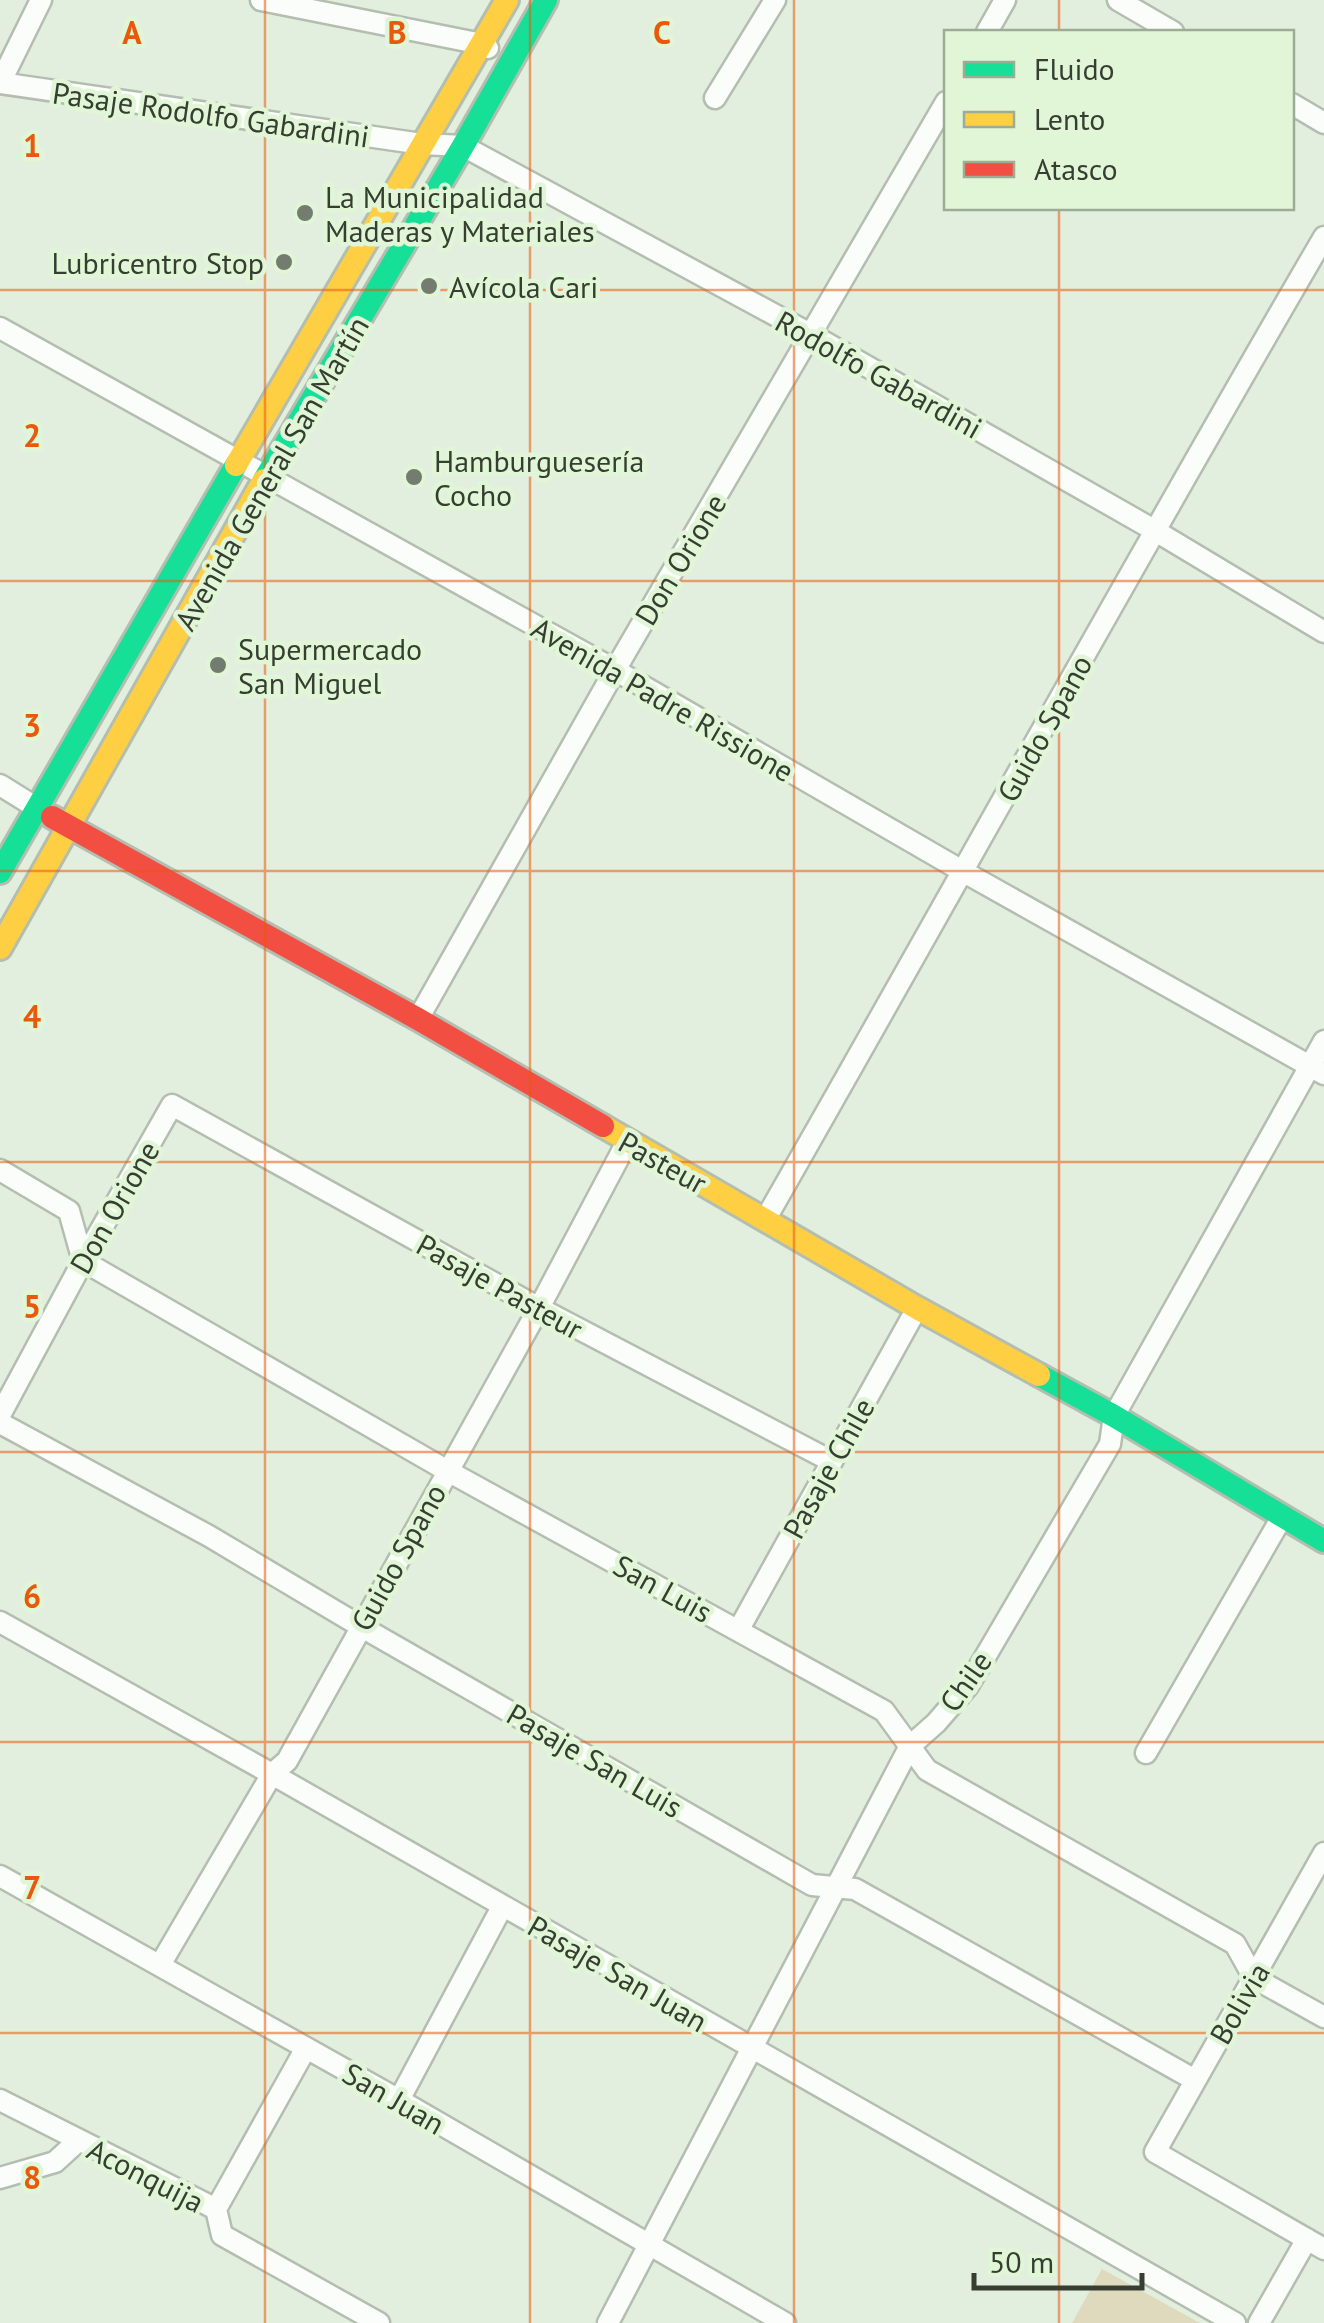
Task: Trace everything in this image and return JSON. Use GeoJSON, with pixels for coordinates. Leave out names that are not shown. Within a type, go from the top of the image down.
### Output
{"type":"FeatureCollection","features":[{"type":"Feature","properties":{"kind":"main road","name":"Avenida General San Martín"},"geometry":{"type":"LineString","coordinates":[[0,872],[507,0]]}},
{"type":"Feature","properties":{"kind":"main road","name":"Avenida General San Martín"},"geometry":{"type":"LineString","coordinates":[[0,948],[266,477],[546,0]]}},
{"type":"Feature","properties":{"kind":"main road","name":"Pasteur"},"geometry":{"type":"LineString","coordinates":[[38,808],[1114,1416],[1324,1541]]}},
{"type":"Feature","properties":{"kind":"street"},"geometry":{"type":"LineString","coordinates":[[0,84],[41,0]]}},
{"type":"Feature","properties":{"kind":"street"},"geometry":{"type":"LineString","coordinates":[[260,0],[482,44],[511,62]]}},
{"type":"Feature","properties":{"kind":"street"},"geometry":{"type":"LineString","coordinates":[[715,98],[775,0]]}},
{"type":"Feature","properties":{"kind":"street"},"geometry":{"type":"LineString","coordinates":[[988,30],[1006,0]]}},
{"type":"Feature","properties":{"kind":"street"},"geometry":{"type":"LineString","coordinates":[[1118,0],[1170,30]]}},
{"type":"Feature","properties":{"kind":"street","name":"Pasaje Rodolfo Gabardini"},"geometry":{"type":"LineString","coordinates":[[0,84],[422,144]]}},
{"type":"Feature","properties":{"kind":"street","name":"Don Orione"},"geometry":{"type":"LineString","coordinates":[[418,1020],[615,670],[944,105]]}},
{"type":"Feature","properties":{"kind":"street"},"geometry":{"type":"LineString","coordinates":[[1294,105],[1324,123]]}},
{"type":"Feature","properties":{"kind":"street","name":"Rodolfo Gabardini"},"geometry":{"type":"LineString","coordinates":[[422,144],[463,146],[812,335],[1324,632]]}},
{"type":"Feature","properties":{"kind":"street","name":"Guido Spano"},"geometry":{"type":"LineString","coordinates":[[765,1220],[1324,237]]}},
{"type":"Feature","properties":{"kind":"street","name":"Avenida Padre Rissione"},"geometry":{"type":"LineString","coordinates":[[0,328],[615,670],[1317,1070]]}},
{"type":"Feature","properties":{"kind":"street","name":"Pasteur"},"geometry":{"type":"LineString","coordinates":[[0,786],[38,808]]}},
{"type":"Feature","properties":{"kind":"street","name":"Chile"},"geometry":{"type":"LineString","coordinates":[[608,2323],[910,1746],[968,1686],[1110,1444],[1114,1416],[1317,1070],[1324,1040]]}},
{"type":"Feature","properties":{"kind":"street","name":"Don Orione"},"geometry":{"type":"LineString","coordinates":[[0,1415],[172,1105]]}},
{"type":"Feature","properties":{"kind":"street","name":"Pasaje Pasteur"},"geometry":{"type":"LineString","coordinates":[[172,1105],[538,1308],[831,1461]]}},
{"type":"Feature","properties":{"kind":"street","name":"Guido Spano"},"geometry":{"type":"LineString","coordinates":[[160,1965],[272,1774],[287,1760],[627,1142]]}},
{"type":"Feature","properties":{"kind":"street"},"geometry":{"type":"LineString","coordinates":[[0,1170],[69,1211],[83,1261]]}},
{"type":"Feature","properties":{"kind":"street","name":"San Luis"},"geometry":{"type":"LineString","coordinates":[[83,1261],[446,1470],[884,1711],[927,1770],[1235,1944],[1254,1978],[1324,2017]]}},
{"type":"Feature","properties":{"kind":"street","name":"Pasaje Chile"},"geometry":{"type":"LineString","coordinates":[[739,1629],[917,1308]]}},
{"type":"Feature","properties":{"kind":"street","name":"Pasaje San Luis"},"geometry":{"type":"LineString","coordinates":[[0,1423],[209,1536],[812,1885],[855,1889],[1195,2080]]}},
{"type":"Feature","properties":{"kind":"street"},"geometry":{"type":"LineString","coordinates":[[1146,1753],[1282,1517]]}},
{"type":"Feature","properties":{"kind":"street","name":"Pasaje San Juan"},"geometry":{"type":"LineString","coordinates":[[0,1622],[1235,2323]]}},
{"type":"Feature","properties":{"kind":"street","name":"Bolivia"},"geometry":{"type":"LineString","coordinates":[[1316,2244],[1155,2152],[1324,1854]]}},
{"type":"Feature","properties":{"kind":"street","name":"San Juan"},"geometry":{"type":"LineString","coordinates":[[0,1876],[785,2323]]}},
{"type":"Feature","properties":{"kind":"street"},"geometry":{"type":"LineString","coordinates":[[398,2100],[502,1907]]}},
{"type":"Feature","properties":{"kind":"street"},"geometry":{"type":"LineString","coordinates":[[216,2210],[306,2048]]}},
{"type":"Feature","properties":{"kind":"street","name":"Aconquija"},"geometry":{"type":"LineString","coordinates":[[0,2100],[216,2210],[222,2235],[379,2323]]}},
{"type":"Feature","properties":{"kind":"street"},"geometry":{"type":"LineString","coordinates":[[0,2178],[54,2162],[78,2140]]}},
{"type":"Feature","properties":{"kind":"street"},"geometry":{"type":"LineString","coordinates":[[1260,2323],[1316,2244]]}},
{"type":"Feature","properties":{"kind":"shaded area"},"geometry":{"type":"Polygon","coordinates":[[[1102,2269],[1200,2323],[1072,2323],[1102,2269]]]}},
{"type":"Feature","properties":{"kind":"traffic: fast"},"geometry":{"type":"LineString","coordinates":[[264,480],[546,0]]}},
{"type":"Feature","properties":{"kind":"traffic: fast"},"geometry":{"type":"LineString","coordinates":[[0,872],[236,465]]}},
{"type":"Feature","properties":{"kind":"traffic: fast"},"geometry":{"type":"LineString","coordinates":[[1039,1375],[1324,1541]]}},
{"type":"Feature","properties":{"kind":"traffic: slow"},"geometry":{"type":"LineString","coordinates":[[236,465],[507,0]]}},
{"type":"Feature","properties":{"kind":"traffic: slow"},"geometry":{"type":"LineString","coordinates":[[0,948],[264,480]]}},
{"type":"Feature","properties":{"kind":"traffic: slow"},"geometry":{"type":"LineString","coordinates":[[603,1126],[1039,1375]]}},
{"type":"Feature","properties":{"kind":"traffic: jam"},"geometry":{"type":"LineString","coordinates":[[52,817],[603,1126]]}},
{"type":"Feature","properties":{"kind":"place","name":"La Municipalidad Maderas y Materiales"},"geometry":{"type":"Point","coordinates":[305,213]}},
{"type":"Feature","properties":{"kind":"place","name":"Lubricentro Stop"},"geometry":{"type":"Point","coordinates":[284,262]}},
{"type":"Feature","properties":{"kind":"place","name":"Avícola Cari"},"geometry":{"type":"Point","coordinates":[429,286]}},
{"type":"Feature","properties":{"kind":"place","name":"Hamburguesería Cocho"},"geometry":{"type":"Point","coordinates":[414,477]}},
{"type":"Feature","properties":{"kind":"place","name":"Supermercado San Miguel"},"geometry":{"type":"Point","coordinates":[218,665]}}]}
